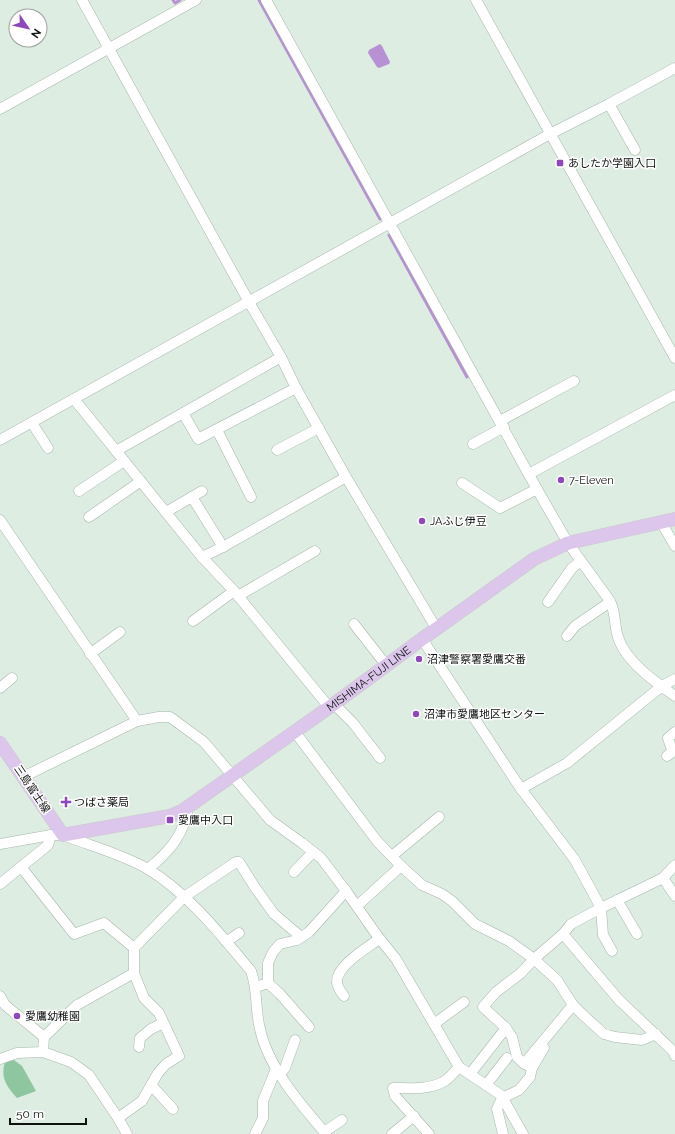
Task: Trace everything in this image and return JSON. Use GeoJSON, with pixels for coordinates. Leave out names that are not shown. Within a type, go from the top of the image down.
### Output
{"type":"FeatureCollection","features":[{"type":"Feature","properties":{"kind":"main road","name":"MISHIMA-FUJI LINE"},"geometry":{"type":"LineString","coordinates":[[57,835],[160,818],[182,811],[332,706],[436,628],[534,559],[568,543],[675,519]]}},
{"type":"Feature","properties":{"kind":"main road","name":"三島富士線"},"geometry":{"type":"LineString","coordinates":[[0,743],[23,777],[57,835]]}},
{"type":"Feature","properties":{"kind":"street"},"geometry":{"type":"LineString","coordinates":[[82,0],[249,302],[281,356],[296,388],[346,477],[436,628]]}},
{"type":"Feature","properties":{"kind":"street"},"geometry":{"type":"LineString","coordinates":[[0,109],[196,0]]}},
{"type":"Feature","properties":{"kind":"street"},"geometry":{"type":"LineString","coordinates":[[266,0],[537,489],[568,543],[614,609],[617,636],[623,650],[675,696]]}},
{"type":"Feature","properties":{"kind":"street"},"geometry":{"type":"LineString","coordinates":[[476,0],[675,358]]}},
{"type":"Feature","properties":{"kind":"street"},"geometry":{"type":"LineString","coordinates":[[0,440],[550,134],[675,68]]}},
{"type":"Feature","properties":{"kind":"street"},"geometry":{"type":"LineString","coordinates":[[609,104],[635,150]]}},
{"type":"Feature","properties":{"kind":"street"},"geometry":{"type":"LineString","coordinates":[[116,451],[281,356]]}},
{"type":"Feature","properties":{"kind":"street"},"geometry":{"type":"LineString","coordinates":[[473,444],[502,424],[574,380]]}},
{"type":"Feature","properties":{"kind":"street"},"geometry":{"type":"LineString","coordinates":[[183,413],[198,439],[296,388]]}},
{"type":"Feature","properties":{"kind":"street"},"geometry":{"type":"LineString","coordinates":[[529,474],[675,395]]}},
{"type":"Feature","properties":{"kind":"street"},"geometry":{"type":"LineString","coordinates":[[74,399],[202,557],[236,593],[332,706],[353,723],[380,758]]}},
{"type":"Feature","properties":{"kind":"street"},"geometry":{"type":"LineString","coordinates":[[32,423],[48,448]]}},
{"type":"Feature","properties":{"kind":"street"},"geometry":{"type":"LineString","coordinates":[[277,450],[319,428]]}},
{"type":"Feature","properties":{"kind":"street"},"geometry":{"type":"LineString","coordinates":[[217,430],[251,497]]}},
{"type":"Feature","properties":{"kind":"street"},"geometry":{"type":"LineString","coordinates":[[79,491],[124,460]]}},
{"type":"Feature","properties":{"kind":"street"},"geometry":{"type":"LineString","coordinates":[[202,557],[223,547],[346,477]]}},
{"type":"Feature","properties":{"kind":"street"},"geometry":{"type":"LineString","coordinates":[[89,518],[141,481]]}},
{"type":"Feature","properties":{"kind":"street"},"geometry":{"type":"LineString","coordinates":[[462,483],[500,508],[537,489]]}},
{"type":"Feature","properties":{"kind":"street"},"geometry":{"type":"LineString","coordinates":[[166,512],[202,491]]}},
{"type":"Feature","properties":{"kind":"street"},"geometry":{"type":"LineString","coordinates":[[192,497],[223,547]]}},
{"type":"Feature","properties":{"kind":"street"},"geometry":{"type":"LineString","coordinates":[[0,520],[137,721]]}},
{"type":"Feature","properties":{"kind":"street"},"geometry":{"type":"LineString","coordinates":[[661,522],[675,546]]}},
{"type":"Feature","properties":{"kind":"street"},"geometry":{"type":"LineString","coordinates":[[193,621],[236,593],[315,551]]}},
{"type":"Feature","properties":{"kind":"street"},"geometry":{"type":"LineString","coordinates":[[548,602],[572,568],[581,561]]}},
{"type":"Feature","properties":{"kind":"street"},"geometry":{"type":"LineString","coordinates":[[567,636],[575,626],[610,602]]}},
{"type":"Feature","properties":{"kind":"street"},"geometry":{"type":"LineString","coordinates":[[354,624],[386,665]]}},
{"type":"Feature","properties":{"kind":"street"},"geometry":{"type":"LineString","coordinates":[[90,654],[120,632]]}},
{"type":"Feature","properties":{"kind":"street"},"geometry":{"type":"LineString","coordinates":[[422,639],[521,789],[575,860],[601,908],[603,935],[612,950]]}},
{"type":"Feature","properties":{"kind":"street"},"geometry":{"type":"LineString","coordinates":[[0,688],[12,678]]}},
{"type":"Feature","properties":{"kind":"street"},"geometry":{"type":"LineString","coordinates":[[521,789],[567,763],[662,686],[675,679]]}},
{"type":"Feature","properties":{"kind":"street"},"geometry":{"type":"LineString","coordinates":[[23,777],[137,721],[159,717],[170,717],[204,742],[270,820],[321,858],[357,906],[379,939],[396,959],[460,1067],[501,1095],[523,1134]]}},
{"type":"Feature","properties":{"kind":"street"},"geometry":{"type":"LineString","coordinates":[[295,732],[377,841],[422,885],[442,894],[452,901],[474,924],[508,941],[534,959],[556,980],[583,1015],[604,1034],[615,1037],[642,1040],[656,1034]]}},
{"type":"Feature","properties":{"kind":"street"},"geometry":{"type":"LineString","coordinates":[[667,756],[672,750],[668,738],[675,732]]}},
{"type":"Feature","properties":{"kind":"street"},"geometry":{"type":"LineString","coordinates":[[148,869],[175,842],[182,832],[187,818],[188,806]]}},
{"type":"Feature","properties":{"kind":"street"},"geometry":{"type":"LineString","coordinates":[[392,856],[439,817]]}},
{"type":"Feature","properties":{"kind":"street"},"geometry":{"type":"LineString","coordinates":[[0,884],[48,845],[57,835]]}},
{"type":"Feature","properties":{"kind":"street"},"geometry":{"type":"LineString","coordinates":[[0,844],[57,835],[130,860],[148,869],[184,897],[201,912],[252,971],[256,987],[260,1029],[277,1072],[325,1133],[342,1120]]}},
{"type":"Feature","properties":{"kind":"street"},"geometry":{"type":"LineString","coordinates":[[294,872],[313,852]]}},
{"type":"Feature","properties":{"kind":"street"},"geometry":{"type":"LineString","coordinates":[[118,1118],[142,1101],[166,1064],[179,1056],[159,1013],[144,998],[134,973],[134,948],[184,897],[236,862],[239,862],[274,914],[301,937]]}},
{"type":"Feature","properties":{"kind":"street"},"geometry":{"type":"LineString","coordinates":[[503,1134],[497,1109],[502,1098],[519,1090],[530,1077],[528,1066],[517,1057],[512,1037],[506,1028],[483,1007],[496,992],[521,973],[534,959],[563,934],[571,924],[663,878],[675,865]]}},
{"type":"Feature","properties":{"kind":"street"},"geometry":{"type":"LineString","coordinates":[[357,906],[401,866]]}},
{"type":"Feature","properties":{"kind":"street"},"geometry":{"type":"LineString","coordinates":[[21,867],[74,934],[104,923],[134,948]]}},
{"type":"Feature","properties":{"kind":"street"},"geometry":{"type":"LineString","coordinates":[[663,878],[675,896]]}},
{"type":"Feature","properties":{"kind":"street"},"geometry":{"type":"LineString","coordinates":[[309,1027],[268,982],[268,963],[273,952],[280,944],[297,940],[309,932],[346,891]]}},
{"type":"Feature","properties":{"kind":"street"},"geometry":{"type":"LineString","coordinates":[[617,900],[637,934]]}},
{"type":"Feature","properties":{"kind":"street"},"geometry":{"type":"LineString","coordinates":[[226,942],[239,933]]}},
{"type":"Feature","properties":{"kind":"street"},"geometry":{"type":"LineString","coordinates":[[563,934],[619,1000],[656,1034],[673,1051],[675,1056]]}},
{"type":"Feature","properties":{"kind":"street"},"geometry":{"type":"LineString","coordinates":[[344,996],[337,986],[336,981],[338,975],[350,960],[379,939]]}},
{"type":"Feature","properties":{"kind":"street"},"geometry":{"type":"LineString","coordinates":[[43,1052],[44,1037],[77,1005],[134,973]]}},
{"type":"Feature","properties":{"kind":"street"},"geometry":{"type":"LineString","coordinates":[[256,987],[268,982]]}},
{"type":"Feature","properties":{"kind":"street"},"geometry":{"type":"LineString","coordinates":[[0,996],[6,1005],[44,1037]]}},
{"type":"Feature","properties":{"kind":"street"},"geometry":{"type":"LineString","coordinates":[[434,1024],[464,1002]]}},
{"type":"Feature","properties":{"kind":"street"},"geometry":{"type":"LineString","coordinates":[[528,1066],[573,1004]]}},
{"type":"Feature","properties":{"kind":"street"},"geometry":{"type":"LineString","coordinates":[[139,1047],[140,1038],[151,1029],[164,1023]]}},
{"type":"Feature","properties":{"kind":"street"},"geometry":{"type":"LineString","coordinates":[[470,1074],[506,1028]]}},
{"type":"Feature","properties":{"kind":"street"},"geometry":{"type":"LineString","coordinates":[[255,1134],[264,1118],[263,1102],[277,1072],[285,1068],[295,1040]]}},
{"type":"Feature","properties":{"kind":"street"},"geometry":{"type":"LineString","coordinates":[[528,1066],[544,1048]]}},
{"type":"Feature","properties":{"kind":"street"},"geometry":{"type":"LineString","coordinates":[[0,1059],[16,1053],[43,1052],[70,1062],[89,1075],[127,1134]]}},
{"type":"Feature","properties":{"kind":"street"},"geometry":{"type":"LineString","coordinates":[[486,1085],[507,1058]]}},
{"type":"Feature","properties":{"kind":"street"},"geometry":{"type":"LineString","coordinates":[[429,1134],[395,1096],[393,1088],[423,1088],[443,1082],[460,1067]]}},
{"type":"Feature","properties":{"kind":"street"},"geometry":{"type":"LineString","coordinates":[[151,1086],[173,1109]]}},
{"type":"Feature","properties":{"kind":"street"},"geometry":{"type":"LineString","coordinates":[[392,1134],[414,1116]]}},
{"type":"Feature","properties":{"kind":"green space"},"geometry":{"type":"Polygon","coordinates":[[[14,1060],[22,1066],[36,1091],[17,1098],[7,1086],[3,1073],[5,1062],[14,1060]]]}},
{"type":"Feature","properties":{"kind":"shaded area"},"geometry":{"type":"Polygon","coordinates":[[[380,44],[390,62],[389,64],[379,68],[368,53],[369,50],[380,44]]]}},
{"type":"Feature","properties":{"kind":"waterway"},"geometry":{"type":"LineString","coordinates":[[173,0],[175,3],[180,0]]}},
{"type":"Feature","properties":{"kind":"waterway"},"geometry":{"type":"LineString","coordinates":[[259,0],[380,219]]}},
{"type":"Feature","properties":{"kind":"waterway"},"geometry":{"type":"LineString","coordinates":[[389,235],[467,377]]}},
{"type":"Feature","properties":{"kind":"place","name":"あしたか学園入口"},"geometry":{"type":"Point","coordinates":[560,163]}},
{"type":"Feature","properties":{"kind":"place","name":"7-Eleven"},"geometry":{"type":"Point","coordinates":[561,480]}},
{"type":"Feature","properties":{"kind":"place","name":"JAふじ伊豆"},"geometry":{"type":"Point","coordinates":[422,521]}},
{"type":"Feature","properties":{"kind":"place","name":"沼津警察署愛鷹交番"},"geometry":{"type":"Point","coordinates":[419,659]}},
{"type":"Feature","properties":{"kind":"place","name":"沼津市愛鷹地区センター"},"geometry":{"type":"Point","coordinates":[416,714]}},
{"type":"Feature","properties":{"kind":"place","name":"つばさ薬局"},"geometry":{"type":"Point","coordinates":[66,802]}},
{"type":"Feature","properties":{"kind":"place","name":"愛鷹中入口"},"geometry":{"type":"Point","coordinates":[170,820]}},
{"type":"Feature","properties":{"kind":"place","name":"愛鷹幼稚園"},"geometry":{"type":"Point","coordinates":[17,1016]}}]}
